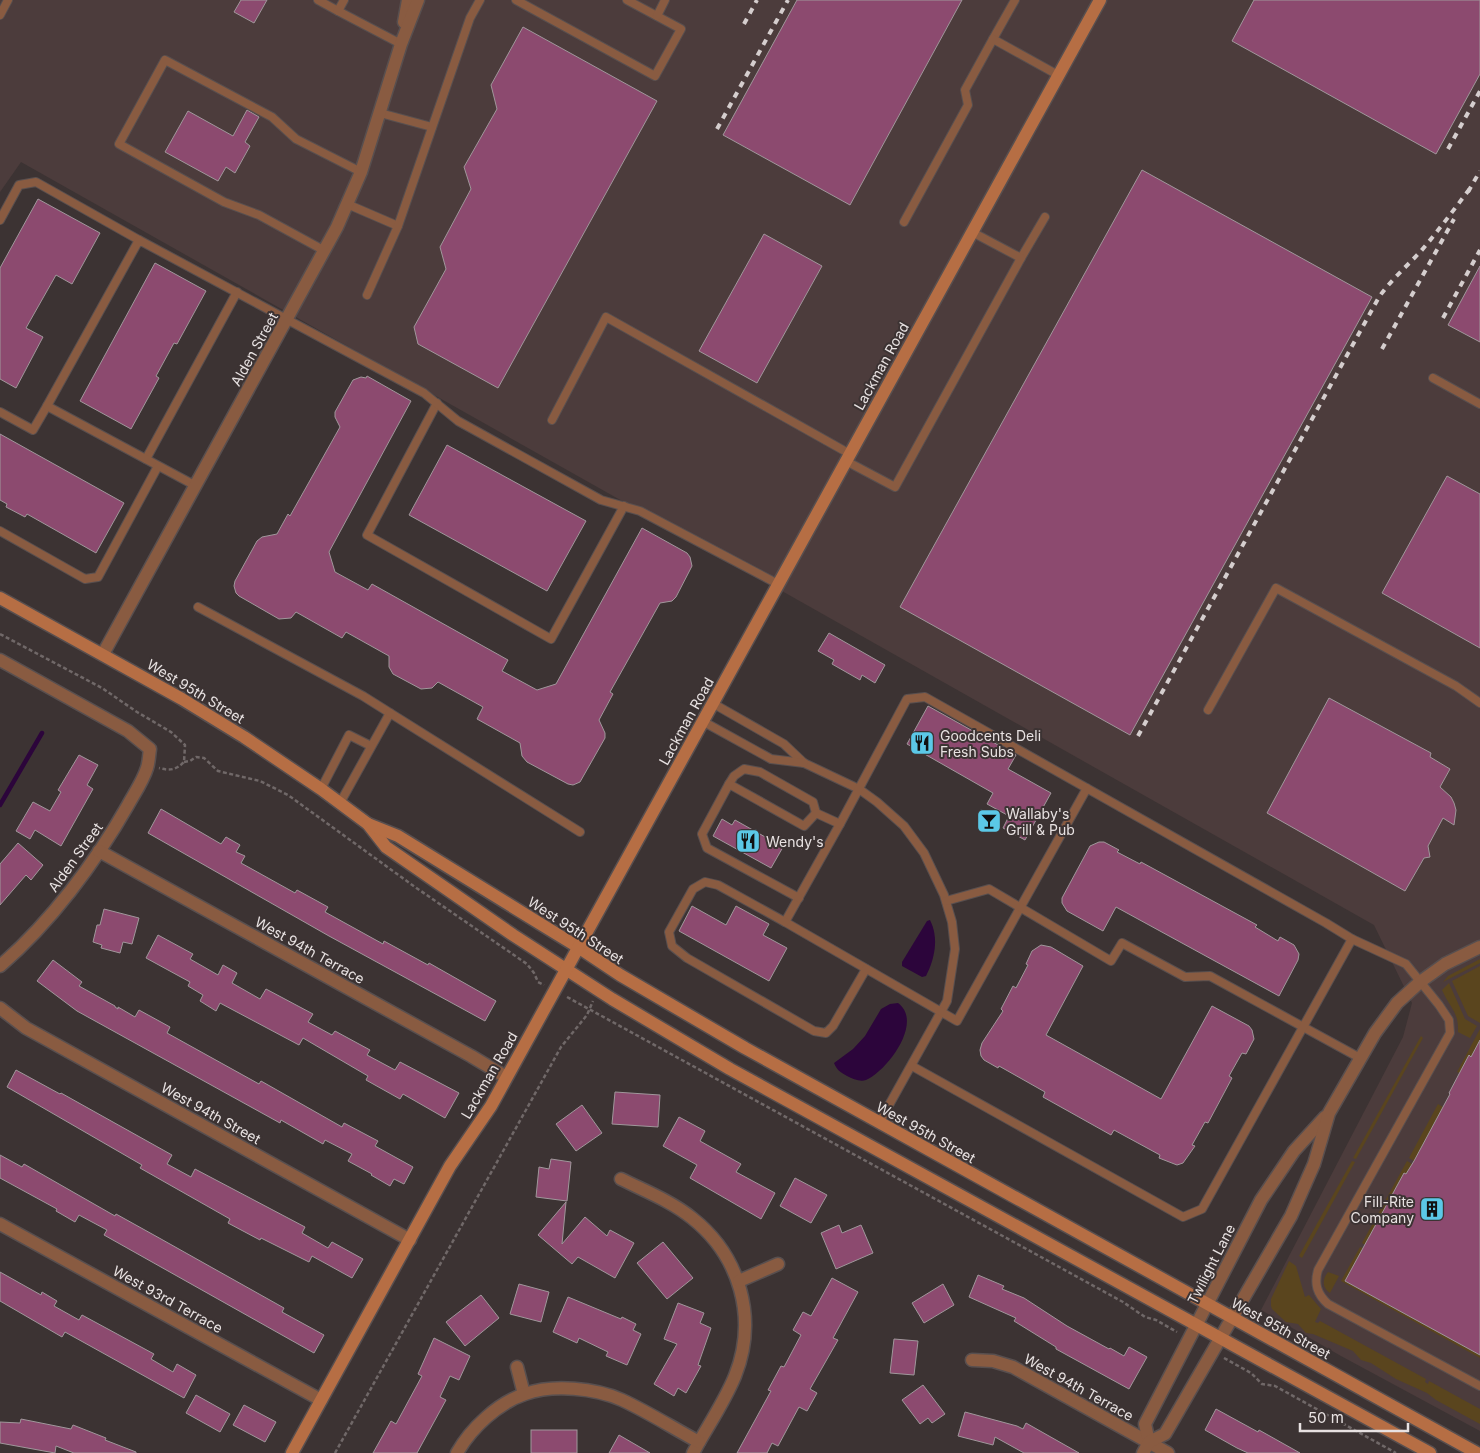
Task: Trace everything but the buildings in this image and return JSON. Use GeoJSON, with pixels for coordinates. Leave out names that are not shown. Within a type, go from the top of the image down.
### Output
{"type":"FeatureCollection","features":[{"type":"Feature","properties":{"kind":"main road","name":"Lackman Road"},"geometry":{"type":"LineString","coordinates":[[292,1453],[450,1166],[491,1106],[1100,0]]}},
{"type":"Feature","properties":{"kind":"main road","name":"West 95th Street"},"geometry":{"type":"LineString","coordinates":[[0,598],[182,699],[236,732],[368,824],[398,836],[668,1004],[879,1123],[1478,1453]]}},
{"type":"Feature","properties":{"kind":"main road","name":"West 95th Street"},"geometry":{"type":"LineString","coordinates":[[368,824],[386,847],[566,970],[730,1069],[1430,1453]]}},
{"type":"Feature","properties":{"kind":"street","name":"Alden Street"},"geometry":{"type":"LineString","coordinates":[[401,44],[408,0]]}},
{"type":"Feature","properties":{"kind":"street","name":"Alden Street"},"geometry":{"type":"LineString","coordinates":[[103,654],[325,251],[361,172],[401,44],[418,0]]}},
{"type":"Feature","properties":{"kind":"street","name":"Alden Street"},"geometry":{"type":"LineString","coordinates":[[0,660],[128,731],[150,749],[147,768],[119,821],[99,851],[74,886],[34,934],[0,966]]}},
{"type":"Feature","properties":{"kind":"street","name":"West 94th Terrace"},"geometry":{"type":"LineString","coordinates":[[99,851],[506,1077]]}},
{"type":"Feature","properties":{"kind":"street","name":"Twilight Lane"},"geometry":{"type":"LineString","coordinates":[[1146,1448],[1165,1434],[1290,1216],[1314,1164],[1329,1113],[1383,1020],[1397,1003],[1420,982],[1445,964],[1480,947]]}},
{"type":"Feature","properties":{"kind":"street","name":"West 94th Street"},"geometry":{"type":"LineString","coordinates":[[0,1008],[26,1028],[410,1240]]}},
{"type":"Feature","properties":{"kind":"street","name":"Twilight Lane"},"geometry":{"type":"LineString","coordinates":[[1146,1448],[1145,1424],[1261,1200],[1294,1151],[1329,1113]]}},
{"type":"Feature","properties":{"kind":"street"},"geometry":{"type":"LineString","coordinates":[[457,1453],[463,1442],[487,1418],[505,1404],[524,1394],[573,1388],[606,1394],[622,1400],[696,1448],[726,1395],[741,1357],[745,1321],[744,1301],[739,1281],[724,1252],[710,1234],[692,1217],[622,1179]]}},
{"type":"Feature","properties":{"kind":"street","name":"West 93rd Terrace"},"geometry":{"type":"LineString","coordinates":[[0,1224],[321,1400]]}},
{"type":"Feature","properties":{"kind":"street"},"geometry":{"type":"LineString","coordinates":[[739,1281],[778,1264]]}},
{"type":"Feature","properties":{"kind":"street","name":"West 94th Terrace"},"geometry":{"type":"LineString","coordinates":[[972,1360],[993,1361],[1013,1367],[1146,1448],[1168,1453]]}},
{"type":"Feature","properties":{"kind":"street"},"geometry":{"type":"LineString","coordinates":[[517,1367],[524,1394]]}},
{"type":"Feature","properties":{"kind":"lane"},"geometry":{"type":"LineString","coordinates":[[0,15],[8,0]]}},
{"type":"Feature","properties":{"kind":"lane"},"geometry":{"type":"LineString","coordinates":[[318,0],[401,44]]}},
{"type":"Feature","properties":{"kind":"lane"},"geometry":{"type":"LineString","coordinates":[[338,11],[344,0]]}},
{"type":"Feature","properties":{"kind":"lane"},"geometry":{"type":"LineString","coordinates":[[367,295],[398,226],[470,18],[480,0]]}},
{"type":"Feature","properties":{"kind":"lane"},"geometry":{"type":"LineString","coordinates":[[516,0],[655,76],[681,30],[627,0]]}},
{"type":"Feature","properties":{"kind":"lane"},"geometry":{"type":"LineString","coordinates":[[657,16],[666,0]]}},
{"type":"Feature","properties":{"kind":"lane"},"geometry":{"type":"LineString","coordinates":[[904,222],[968,104],[965,90],[1015,0]]}},
{"type":"Feature","properties":{"kind":"lane"},"geometry":{"type":"LineString","coordinates":[[993,39],[1058,75]]}},
{"type":"Feature","properties":{"kind":"lane"},"geometry":{"type":"LineString","coordinates":[[325,251],[259,215],[224,202],[119,144],[166,60],[272,117],[296,139],[361,172]]}},
{"type":"Feature","properties":{"kind":"lane"},"geometry":{"type":"LineString","coordinates":[[380,113],[432,127]]}},
{"type":"Feature","properties":{"kind":"lane"},"geometry":{"type":"LineString","coordinates":[[0,220],[19,185],[36,182],[139,240],[424,393],[458,421],[593,496],[640,511],[778,584]]}},
{"type":"Feature","properties":{"kind":"lane"},"geometry":{"type":"LineString","coordinates":[[347,204],[398,226]]}},
{"type":"Feature","properties":{"kind":"lane"},"geometry":{"type":"LineString","coordinates":[[552,420],[606,317],[848,457],[895,487],[1045,216]]}},
{"type":"Feature","properties":{"kind":"lane"},"geometry":{"type":"LineString","coordinates":[[972,232],[1021,258]]}},
{"type":"Feature","properties":{"kind":"lane"},"geometry":{"type":"LineString","coordinates":[[0,412],[34,430],[139,240]]}},
{"type":"Feature","properties":{"kind":"lane"},"geometry":{"type":"LineString","coordinates":[[146,459],[237,292]]}},
{"type":"Feature","properties":{"kind":"lane"},"geometry":{"type":"LineString","coordinates":[[1433,378],[1480,404]]}},
{"type":"Feature","properties":{"kind":"lane"},"geometry":{"type":"LineString","coordinates":[[437,403],[367,536],[551,639],[624,506]]}},
{"type":"Feature","properties":{"kind":"lane"},"geometry":{"type":"LineString","coordinates":[[47,406],[196,486]]}},
{"type":"Feature","properties":{"kind":"lane"},"geometry":{"type":"LineString","coordinates":[[0,531],[84,578],[98,576],[158,466]]}},
{"type":"Feature","properties":{"kind":"lane"},"geometry":{"type":"LineString","coordinates":[[1208,710],[1276,588],[1456,686],[1480,703]]}},
{"type":"Feature","properties":{"kind":"lane"},"geometry":{"type":"LineString","coordinates":[[198,607],[390,712],[580,832]]}},
{"type":"Feature","properties":{"kind":"lane"},"geometry":{"type":"LineString","coordinates":[[785,922],[907,699],[926,697],[1352,939],[1406,964],[1449,1020],[1450,1033],[1318,1270],[1316,1286],[1322,1299],[1328,1304],[1480,1386]]}},
{"type":"Feature","properties":{"kind":"lane"},"geometry":{"type":"LineString","coordinates":[[714,704],[784,744],[804,763],[859,789],[877,802],[904,826],[924,853],[946,901],[952,922],[954,949],[947,1001],[879,1123]]}},
{"type":"Feature","properties":{"kind":"lane"},"geometry":{"type":"LineString","coordinates":[[340,804],[390,712]]}},
{"type":"Feature","properties":{"kind":"lane"},"geometry":{"type":"LineString","coordinates":[[704,722],[771,759],[804,763]]}},
{"type":"Feature","properties":{"kind":"lane"},"geometry":{"type":"LineString","coordinates":[[320,789],[349,736],[371,746]]}},
{"type":"Feature","properties":{"kind":"lane"},"geometry":{"type":"LineString","coordinates":[[798,898],[707,848],[702,834],[729,784],[734,776],[744,769],[760,772],[812,802],[816,813],[840,824]]}},
{"type":"Feature","properties":{"kind":"lane"},"geometry":{"type":"LineString","coordinates":[[729,784],[804,826],[816,813]]}},
{"type":"Feature","properties":{"kind":"lane"},"geometry":{"type":"LineString","coordinates":[[866,969],[833,1026],[826,1033],[814,1031],[686,958],[672,946],[670,932],[693,889],[705,882],[718,885],[785,922],[957,1021],[1087,788]]}},
{"type":"Feature","properties":{"kind":"lane"},"geometry":{"type":"LineString","coordinates":[[946,901],[989,889],[1111,961],[1122,943],[1185,977],[1210,976],[1360,1058]]}},
{"type":"Feature","properties":{"kind":"lane"},"geometry":{"type":"LineString","coordinates":[[912,1066],[1183,1216],[1202,1210],[1352,939]]}},
{"type":"Feature","properties":{"kind":"path"},"geometry":{"type":"LineString","coordinates":[[0,634],[102,688],[171,732],[185,745],[184,762],[177,768],[167,770],[147,768]]}},
{"type":"Feature","properties":{"kind":"path"},"geometry":{"type":"LineString","coordinates":[[335,1453],[561,1046],[590,1010]]}},
{"type":"Feature","properties":{"kind":"shaded area"},"geometry":{"type":"Polygon","coordinates":[[[0,0],[1480,0],[1480,1431],[1341,1356],[1261,1310],[1403,1037],[1412,1003],[1374,925],[21,162],[0,192],[0,0]]]}},
{"type":"Feature","properties":{"kind":"shaded area"},"geometry":{"type":"Polygon","coordinates":[[[930,920],[933,927],[935,948],[926,976],[922,977],[902,966],[902,962],[927,921],[930,920]]]}},
{"type":"Feature","properties":{"kind":"shaded area"},"geometry":{"type":"Polygon","coordinates":[[[1480,959],[1480,963],[1443,982],[1448,976],[1480,959]]]}},
{"type":"Feature","properties":{"kind":"shaded area"},"geometry":{"type":"Polygon","coordinates":[[[1480,966],[1480,1023],[1468,1016],[1452,981],[1480,966]]]}},
{"type":"Feature","properties":{"kind":"shaded area"},"geometry":{"type":"Polygon","coordinates":[[[1449,983],[1465,1019],[1477,1026],[1470,1038],[1458,1032],[1456,1015],[1442,990],[1449,983]]]}},
{"type":"Feature","properties":{"kind":"shaded area"},"geometry":{"type":"Polygon","coordinates":[[[898,1003],[905,1011],[907,1022],[905,1033],[900,1045],[884,1067],[864,1081],[852,1078],[839,1071],[834,1063],[853,1049],[865,1036],[881,1009],[890,1004],[898,1003]]]}},
{"type":"Feature","properties":{"kind":"shaded area"},"geometry":{"type":"Polygon","coordinates":[[[1480,1029],[1480,1041],[1460,1073],[1457,1072],[1480,1029]]]}},
{"type":"Feature","properties":{"kind":"shaded area"},"geometry":{"type":"Polygon","coordinates":[[[1421,1036],[1423,1038],[1356,1159],[1353,1158],[1421,1036]]]}},
{"type":"Feature","properties":{"kind":"shaded area"},"geometry":{"type":"Polygon","coordinates":[[[1438,1104],[1443,1107],[1414,1161],[1409,1158],[1438,1104]]]}},
{"type":"Feature","properties":{"kind":"shaded area"},"geometry":{"type":"Polygon","coordinates":[[[1352,1161],[1355,1162],[1302,1258],[1299,1256],[1300,1254],[1352,1161]]]}},
{"type":"Feature","properties":{"kind":"shaded area"},"geometry":{"type":"Polygon","coordinates":[[[1407,1161],[1412,1164],[1365,1245],[1362,1243],[1407,1161]]]}},
{"type":"Feature","properties":{"kind":"shaded area"},"geometry":{"type":"Polygon","coordinates":[[[1360,1247],[1363,1248],[1345,1281],[1480,1355],[1480,1358],[1341,1281],[1360,1247]]]}},
{"type":"Feature","properties":{"kind":"shaded area"},"geometry":{"type":"Polygon","coordinates":[[[1289,1261],[1296,1266],[1305,1297],[1309,1295],[1321,1309],[1315,1322],[1318,1323],[1320,1321],[1426,1379],[1425,1382],[1428,1384],[1429,1381],[1480,1409],[1480,1424],[1427,1393],[1396,1379],[1371,1363],[1361,1360],[1353,1351],[1313,1334],[1306,1333],[1298,1324],[1286,1322],[1272,1309],[1271,1299],[1289,1261]]]}},
{"type":"Feature","properties":{"kind":"shaded area"},"geometry":{"type":"Polygon","coordinates":[[[1328,1272],[1339,1276],[1330,1293],[1325,1289],[1324,1283],[1328,1272]]]}},
{"type":"Feature","properties":{"kind":"waterway"},"geometry":{"type":"LineString","coordinates":[[0,805],[42,733]]}},
{"type":"Feature","properties":{"kind":"railway"},"geometry":{"type":"LineString","coordinates":[[744,24],[757,0]]}},
{"type":"Feature","properties":{"kind":"railway"},"geometry":{"type":"LineString","coordinates":[[717,129],[788,0]]}},
{"type":"Feature","properties":{"kind":"railway"},"geometry":{"type":"LineString","coordinates":[[1448,149],[1480,91]]}},
{"type":"Feature","properties":{"kind":"railway"},"geometry":{"type":"LineString","coordinates":[[1468,192],[1480,171]]}},
{"type":"Feature","properties":{"kind":"railway"},"geometry":{"type":"LineString","coordinates":[[1138,736],[1379,297],[1428,243],[1472,186]]}},
{"type":"Feature","properties":{"kind":"railway"},"geometry":{"type":"LineString","coordinates":[[1382,349],[1454,219]]}},
{"type":"Feature","properties":{"kind":"railway"},"geometry":{"type":"LineString","coordinates":[[1443,318],[1480,250]]}},
{"type":"Feature","properties":{"kind":"place","name":"Goodcents Deli Fresh Subs"},"geometry":{"type":"Point","coordinates":[922,743]}},
{"type":"Feature","properties":{"kind":"place","name":"Wallaby's Grill & Pub"},"geometry":{"type":"Point","coordinates":[989,821]}},
{"type":"Feature","properties":{"kind":"place","name":"Wendy's"},"geometry":{"type":"Point","coordinates":[748,841]}},
{"type":"Feature","properties":{"kind":"place","name":"Fill-Rite Company"},"geometry":{"type":"Point","coordinates":[1432,1209]}}]}
